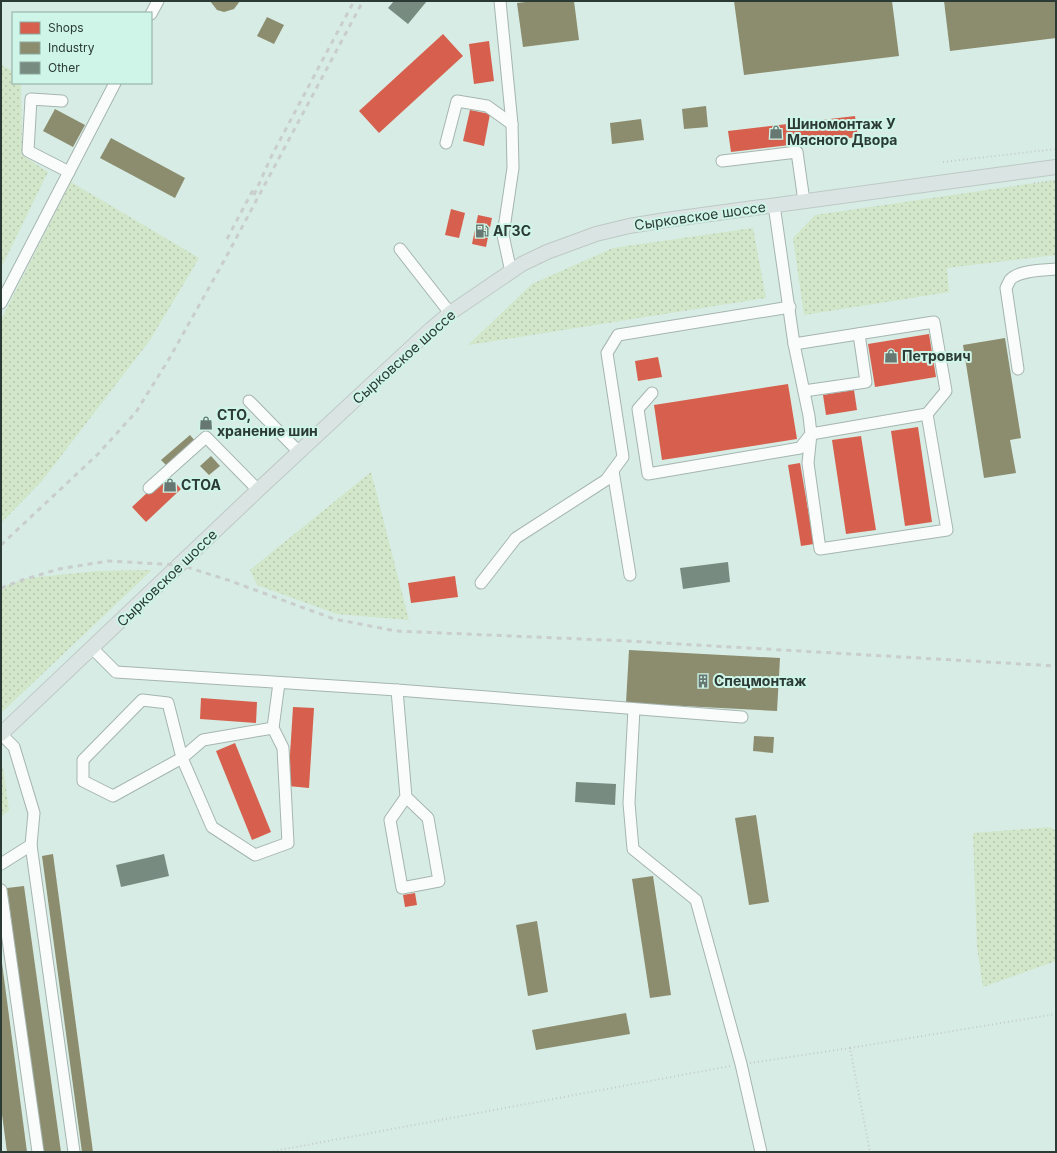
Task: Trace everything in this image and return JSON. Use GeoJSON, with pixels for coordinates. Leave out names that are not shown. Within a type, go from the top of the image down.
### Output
{"type":"FeatureCollection","features":[{"type":"Feature","properties":{"kind":"main road","name":"Сырковское шоссе"},"geometry":{"type":"LineString","coordinates":[[1,734],[258,490],[430,330],[450,313],[511,272],[547,252],[596,234],[629,226],[1056,167]]}},
{"type":"Feature","properties":{"kind":"lane"},"geometry":{"type":"LineString","coordinates":[[152,12],[158,1]]}},
{"type":"Feature","properties":{"kind":"lane"},"geometry":{"type":"LineString","coordinates":[[500,1],[512,124],[513,168],[503,235],[511,272]]}},
{"type":"Feature","properties":{"kind":"lane"},"geometry":{"type":"LineString","coordinates":[[1,303],[114,84]]}},
{"type":"Feature","properties":{"kind":"lane"},"geometry":{"type":"LineString","coordinates":[[62,101],[31,99],[28,151],[69,172]]}},
{"type":"Feature","properties":{"kind":"lane"},"geometry":{"type":"LineString","coordinates":[[446,143],[457,101],[487,106],[512,124]]}},
{"type":"Feature","properties":{"kind":"lane"},"geometry":{"type":"LineString","coordinates":[[722,161],[798,152],[804,201]]}},
{"type":"Feature","properties":{"kind":"lane"},"geometry":{"type":"LineString","coordinates":[[774,205],[790,307],[794,344],[811,434],[808,463],[820,549],[947,530],[927,414]]}},
{"type":"Feature","properties":{"kind":"lane"},"geometry":{"type":"LineString","coordinates":[[400,249],[450,313]]}},
{"type":"Feature","properties":{"kind":"lane"},"geometry":{"type":"LineString","coordinates":[[1018,369],[1006,288],[1010,280],[1016,275],[1056,269]]}},
{"type":"Feature","properties":{"kind":"lane"},"geometry":{"type":"LineString","coordinates":[[481,583],[516,538],[606,480],[623,457],[607,353],[618,335],[790,307]]}},
{"type":"Feature","properties":{"kind":"lane"},"geometry":{"type":"LineString","coordinates":[[652,393],[638,409],[648,474],[800,448],[811,434],[927,414],[946,391],[934,322],[794,344]]}},
{"type":"Feature","properties":{"kind":"lane"},"geometry":{"type":"LineString","coordinates":[[804,391],[866,382],[859,334]]}},
{"type":"Feature","properties":{"kind":"lane"},"geometry":{"type":"LineString","coordinates":[[249,401],[299,452]]}},
{"type":"Feature","properties":{"kind":"lane"},"geometry":{"type":"LineString","coordinates":[[149,488],[206,437],[258,490]]}},
{"type":"Feature","properties":{"kind":"lane"},"geometry":{"type":"LineString","coordinates":[[613,471],[630,575]]}},
{"type":"Feature","properties":{"kind":"lane"},"geometry":{"type":"LineString","coordinates":[[92,648],[116,672],[397,690],[742,718]]}},
{"type":"Feature","properties":{"kind":"lane"},"geometry":{"type":"LineString","coordinates":[[273,728],[203,740],[182,758],[113,796],[83,781],[83,760],[142,700],[168,702],[182,758],[212,827],[255,855],[288,843],[283,748],[273,728],[279,683]]}},
{"type":"Feature","properties":{"kind":"lane"},"geometry":{"type":"LineString","coordinates":[[397,690],[406,797],[390,820],[402,888],[439,881],[428,818],[406,797]]}},
{"type":"Feature","properties":{"kind":"lane"},"geometry":{"type":"LineString","coordinates":[[634,709],[629,803],[633,849],[696,900],[741,1064],[761,1152]]}},
{"type":"Feature","properties":{"kind":"lane"},"geometry":{"type":"LineString","coordinates":[[1,734],[14,747],[34,813],[31,845],[74,1152]]}},
{"type":"Feature","properties":{"kind":"lane"},"geometry":{"type":"LineString","coordinates":[[1,864],[31,845]]}},
{"type":"Feature","properties":{"kind":"lane"},"geometry":{"type":"LineString","coordinates":[[1,890],[38,1152]]}},
{"type":"Feature","properties":{"kind":"path"},"geometry":{"type":"LineString","coordinates":[[943,162],[1056,149]]}},
{"type":"Feature","properties":{"kind":"path"},"geometry":{"type":"LineString","coordinates":[[1034,184],[1056,181]]}},
{"type":"Feature","properties":{"kind":"path"},"geometry":{"type":"LineString","coordinates":[[269,1152],[741,1064],[850,1048],[1056,1014]]}},
{"type":"Feature","properties":{"kind":"path"},"geometry":{"type":"LineString","coordinates":[[850,1048],[870,1152]]}},
{"type":"Feature","properties":{"kind":"green space"},"geometry":{"type":"Polygon","coordinates":[[[1,65],[12,70],[12,84],[21,84],[22,155],[48,172],[1,268],[1,65]]]}},
{"type":"Feature","properties":{"kind":"green space"},"geometry":{"type":"Polygon","coordinates":[[[1056,180],[1056,255],[947,268],[949,292],[804,315],[793,238],[815,215],[1056,180]]]}},
{"type":"Feature","properties":{"kind":"green space"},"geometry":{"type":"Polygon","coordinates":[[[71,182],[199,258],[150,340],[41,482],[1,523],[1,320],[71,182]]]}},
{"type":"Feature","properties":{"kind":"green space"},"geometry":{"type":"Polygon","coordinates":[[[753,228],[766,298],[468,345],[532,284],[613,248],[753,228]]]}},
{"type":"Feature","properties":{"kind":"green space"},"geometry":{"type":"Polygon","coordinates":[[[371,472],[409,620],[337,614],[257,585],[250,570],[371,472]]]}},
{"type":"Feature","properties":{"kind":"green space"},"geometry":{"type":"Polygon","coordinates":[[[152,570],[1,713],[1,587],[29,578],[98,571],[152,570]]]}},
{"type":"Feature","properties":{"kind":"green space"},"geometry":{"type":"Polygon","coordinates":[[[3,767],[9,810],[1,817],[1,769],[3,767]]]}},
{"type":"Feature","properties":{"kind":"green space"},"geometry":{"type":"Polygon","coordinates":[[[1050,827],[1056,831],[1056,961],[983,987],[977,947],[973,833],[1050,827]]]}},
{"type":"Feature","properties":{"kind":"building: Shops"},"geometry":{"type":"Polygon","coordinates":[[[443,34],[463,56],[379,133],[359,111],[443,34]]]}},
{"type":"Feature","properties":{"kind":"building: Shops"},"geometry":{"type":"Polygon","coordinates":[[[489,41],[494,81],[474,84],[469,44],[489,41]]]}},
{"type":"Feature","properties":{"kind":"building: Shops"},"geometry":{"type":"Polygon","coordinates":[[[470,110],[490,114],[484,146],[463,141],[470,110]]]}},
{"type":"Feature","properties":{"kind":"building: Shops"},"geometry":{"type":"Polygon","coordinates":[[[855,116],[858,137],[731,152],[728,131],[855,116]]]}},
{"type":"Feature","properties":{"kind":"building: Shops"},"geometry":{"type":"Polygon","coordinates":[[[451,209],[465,213],[459,238],[445,235],[451,209]]]}},
{"type":"Feature","properties":{"kind":"building: Shops"},"geometry":{"type":"Polygon","coordinates":[[[478,215],[492,218],[486,247],[472,244],[478,215]]]}},
{"type":"Feature","properties":{"kind":"building: Shops"},"geometry":{"type":"Polygon","coordinates":[[[929,334],[936,377],[875,387],[868,344],[929,334]]]}},
{"type":"Feature","properties":{"kind":"building: Shops"},"geometry":{"type":"Polygon","coordinates":[[[658,357],[662,377],[638,381],[635,361],[658,357]]]}},
{"type":"Feature","properties":{"kind":"building: Shops"},"geometry":{"type":"Polygon","coordinates":[[[788,384],[797,439],[662,460],[654,405],[788,384]]]}},
{"type":"Feature","properties":{"kind":"building: Shops"},"geometry":{"type":"Polygon","coordinates":[[[854,390],[857,410],[826,415],[823,395],[854,390]]]}},
{"type":"Feature","properties":{"kind":"building: Shops"},"geometry":{"type":"Polygon","coordinates":[[[918,427],[932,522],[905,526],[891,431],[918,427]]]}},
{"type":"Feature","properties":{"kind":"building: Shops"},"geometry":{"type":"Polygon","coordinates":[[[861,436],[876,530],[846,534],[832,440],[861,436]]]}},
{"type":"Feature","properties":{"kind":"building: Shops"},"geometry":{"type":"Polygon","coordinates":[[[800,463],[814,544],[801,546],[788,465],[800,463]]]}},
{"type":"Feature","properties":{"kind":"building: Shops"},"geometry":{"type":"Polygon","coordinates":[[[167,474],[181,489],[146,522],[132,507],[167,474]]]}},
{"type":"Feature","properties":{"kind":"building: Shops"},"geometry":{"type":"Polygon","coordinates":[[[455,576],[458,597],[411,603],[408,583],[455,576]]]}},
{"type":"Feature","properties":{"kind":"building: Shops"},"geometry":{"type":"Polygon","coordinates":[[[201,698],[257,702],[256,723],[200,719],[201,698]]]}},
{"type":"Feature","properties":{"kind":"building: Shops"},"geometry":{"type":"Polygon","coordinates":[[[293,707],[314,708],[309,788],[288,786],[293,707]]]}},
{"type":"Feature","properties":{"kind":"building: Shops"},"geometry":{"type":"Polygon","coordinates":[[[235,743],[271,832],[252,840],[216,751],[235,743]]]}},
{"type":"Feature","properties":{"kind":"building: Shops"},"geometry":{"type":"Polygon","coordinates":[[[415,893],[417,905],[405,907],[403,895],[415,893]]]}},
{"type":"Feature","properties":{"kind":"building: Industry"},"geometry":{"type":"Polygon","coordinates":[[[210,1],[240,1],[234,9],[224,12],[217,10],[210,1]]]}},
{"type":"Feature","properties":{"kind":"building: Industry"},"geometry":{"type":"Polygon","coordinates":[[[534,1],[574,1],[579,40],[523,47],[517,3],[534,1]]]}},
{"type":"Feature","properties":{"kind":"building: Industry"},"geometry":{"type":"Polygon","coordinates":[[[734,1],[892,1],[899,56],[744,75],[734,1]]]}},
{"type":"Feature","properties":{"kind":"building: Industry"},"geometry":{"type":"Polygon","coordinates":[[[944,1],[1056,1],[1056,38],[950,51],[944,1]]]}},
{"type":"Feature","properties":{"kind":"building: Industry"},"geometry":{"type":"Polygon","coordinates":[[[267,17],[284,25],[274,44],[257,36],[267,17]]]}},
{"type":"Feature","properties":{"kind":"building: Industry"},"geometry":{"type":"Polygon","coordinates":[[[706,106],[708,127],[684,129],[682,109],[706,106]]]}},
{"type":"Feature","properties":{"kind":"building: Industry"},"geometry":{"type":"Polygon","coordinates":[[[55,109],[85,125],[73,147],[43,131],[55,109]]]}},
{"type":"Feature","properties":{"kind":"building: Industry"},"geometry":{"type":"Polygon","coordinates":[[[641,119],[644,140],[612,144],[610,123],[641,119]]]}},
{"type":"Feature","properties":{"kind":"building: Industry"},"geometry":{"type":"Polygon","coordinates":[[[111,138],[185,178],[175,198],[100,158],[111,138]]]}},
{"type":"Feature","properties":{"kind":"building: Industry"},"geometry":{"type":"Polygon","coordinates":[[[1005,338],[1021,438],[1010,440],[1016,473],[984,478],[963,345],[1005,338]]]}},
{"type":"Feature","properties":{"kind":"building: Industry"},"geometry":{"type":"Polygon","coordinates":[[[190,435],[196,442],[168,467],[161,460],[190,435]]]}},
{"type":"Feature","properties":{"kind":"building: Industry"},"geometry":{"type":"Polygon","coordinates":[[[211,456],[220,466],[209,475],[200,466],[211,456]]]}},
{"type":"Feature","properties":{"kind":"building: Industry","name":"Спецмонтаж"},"geometry":{"type":"Polygon","coordinates":[[[629,650],[780,658],[777,711],[626,703],[629,650]]]}},
{"type":"Feature","properties":{"kind":"building: Industry"},"geometry":{"type":"Polygon","coordinates":[[[754,736],[774,737],[773,753],[753,751],[754,736]]]}},
{"type":"Feature","properties":{"kind":"building: Industry"},"geometry":{"type":"Polygon","coordinates":[[[756,815],[769,902],[749,905],[735,818],[756,815]]]}},
{"type":"Feature","properties":{"kind":"building: Industry"},"geometry":{"type":"Polygon","coordinates":[[[53,854],[93,1152],[82,1152],[42,856],[53,854]]]}},
{"type":"Feature","properties":{"kind":"building: Industry"},"geometry":{"type":"Polygon","coordinates":[[[653,876],[671,995],[650,998],[632,879],[653,876]]]}},
{"type":"Feature","properties":{"kind":"building: Industry"},"geometry":{"type":"Polygon","coordinates":[[[24,886],[61,1152],[43,1152],[7,888],[24,886]]]}},
{"type":"Feature","properties":{"kind":"building: Industry"},"geometry":{"type":"Polygon","coordinates":[[[537,921],[548,992],[528,996],[516,925],[537,921]]]}},
{"type":"Feature","properties":{"kind":"building: Industry"},"geometry":{"type":"Polygon","coordinates":[[[1,963],[27,1152],[7,1152],[1,1107],[1,963]]]}},
{"type":"Feature","properties":{"kind":"building: Industry"},"geometry":{"type":"Polygon","coordinates":[[[626,1013],[630,1034],[536,1050],[532,1030],[626,1013]]]}},
{"type":"Feature","properties":{"kind":"building: Other"},"geometry":{"type":"Polygon","coordinates":[[[394,1],[427,1],[408,24],[388,8],[394,1]]]}},
{"type":"Feature","properties":{"kind":"building: Other"},"geometry":{"type":"Polygon","coordinates":[[[728,562],[730,582],[683,589],[680,568],[728,562]]]}},
{"type":"Feature","properties":{"kind":"building: Other"},"geometry":{"type":"Polygon","coordinates":[[[576,782],[616,784],[615,805],[575,802],[576,782]]]}},
{"type":"Feature","properties":{"kind":"building: Other"},"geometry":{"type":"Polygon","coordinates":[[[164,854],[169,876],[121,887],[116,865],[164,854]]]}},
{"type":"Feature","properties":{"kind":"railway"},"geometry":{"type":"LineString","coordinates":[[254,195],[272,155],[354,1]]}},
{"type":"Feature","properties":{"kind":"railway"},"geometry":{"type":"LineString","coordinates":[[1,545],[98,454],[136,412],[169,359],[225,259],[363,1]]}},
{"type":"Feature","properties":{"kind":"railway"},"geometry":{"type":"LineString","coordinates":[[227,239],[254,188]]}},
{"type":"Feature","properties":{"kind":"railway"},"geometry":{"type":"LineString","coordinates":[[1,588],[59,569],[108,561],[180,565],[228,580],[334,619],[396,631],[628,641],[1056,666]]}},
{"type":"Feature","properties":{"kind":"place","name":"Шиномонтаж У Мясного Двора"},"geometry":{"type":"Point","coordinates":[776,132]}},
{"type":"Feature","properties":{"kind":"place","name":"АГЗС"},"geometry":{"type":"Point","coordinates":[482,231]}},
{"type":"Feature","properties":{"kind":"place","name":"Петрович"},"geometry":{"type":"Point","coordinates":[891,356]}},
{"type":"Feature","properties":{"kind":"place","name":"СТО, хранение шин"},"geometry":{"type":"Point","coordinates":[206,423]}},
{"type":"Feature","properties":{"kind":"place","name":"СТОА"},"geometry":{"type":"Point","coordinates":[170,485]}},
{"type":"Feature","properties":{"kind":"place","name":"Спецмонтаж"},"geometry":{"type":"Point","coordinates":[703,681]}}]}
